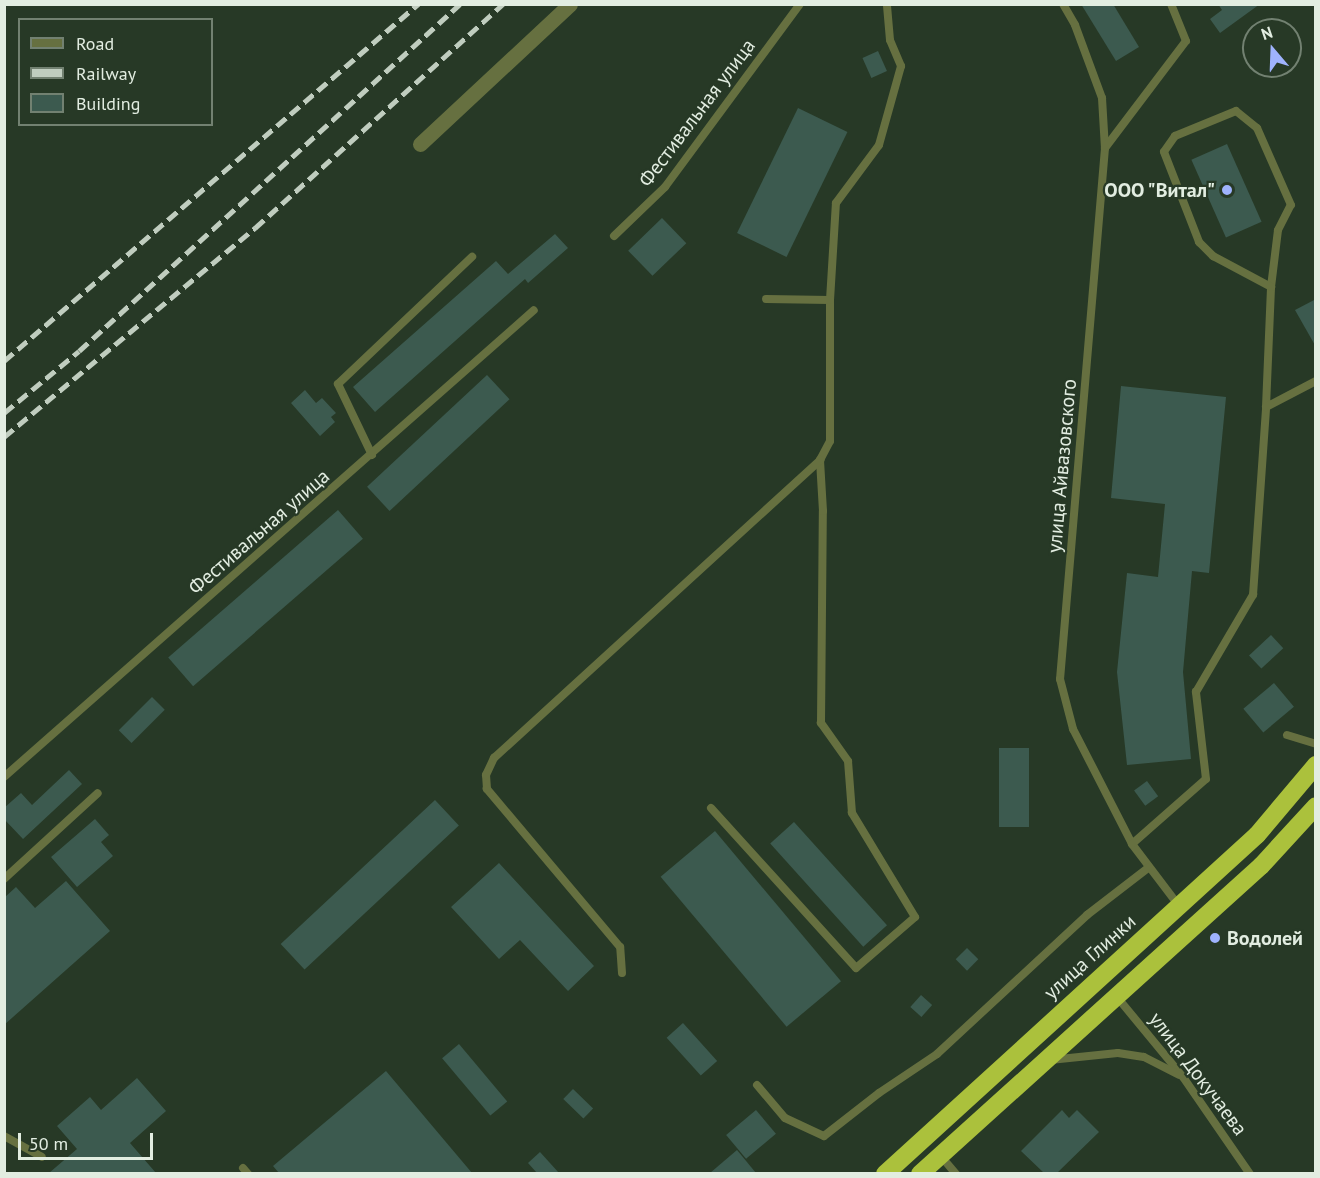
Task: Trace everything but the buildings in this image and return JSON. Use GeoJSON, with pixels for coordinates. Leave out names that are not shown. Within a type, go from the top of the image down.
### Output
{"type":"FeatureCollection","features":[{"type":"Feature","properties":{"kind":"highway","name":"улица Глинки"},"geometry":{"type":"LineString","coordinates":[[885,1173],[1257,835],[1316,765]]}},
{"type":"Feature","properties":{"kind":"highway"},"geometry":{"type":"LineString","coordinates":[[920,1173],[1261,866],[1316,806]]}},
{"type":"Feature","properties":{"kind":"highway"},"geometry":{"type":"LineString","coordinates":[[1101,977],[1116,996]]}},
{"type":"Feature","properties":{"kind":"highway"},"geometry":{"type":"LineString","coordinates":[[925,1138],[940,1155]]}},
{"type":"Feature","properties":{"kind":"street"},"geometry":{"type":"LineString","coordinates":[[420,144],[570,4]]}},
{"type":"Feature","properties":{"kind":"lane","name":"Фестивальная улица"},"geometry":{"type":"LineString","coordinates":[[614,236],[665,187],[800,4]]}},
{"type":"Feature","properties":{"kind":"lane"},"geometry":{"type":"LineString","coordinates":[[622,973],[620,947],[487,789],[486,775],[494,758],[820,460],[830,441],[830,300],[836,203],[879,145],[901,66],[890,40],[886,4]]}},
{"type":"Feature","properties":{"kind":"lane","name":"улица Айвазовского"},"geometry":{"type":"LineString","coordinates":[[1062,4],[1075,25],[1102,98],[1105,148],[1060,680],[1072,729],[1132,844],[1179,906]]}},
{"type":"Feature","properties":{"kind":"lane"},"geometry":{"type":"LineString","coordinates":[[1105,148],[1186,41],[1171,4]]}},
{"type":"Feature","properties":{"kind":"lane"},"geometry":{"type":"LineString","coordinates":[[1132,844],[1206,779],[1196,692],[1253,595],[1266,407],[1271,287],[1278,230],[1291,205],[1257,128],[1236,111],[1175,136],[1164,152],[1199,242],[1213,256],[1271,287]]}},
{"type":"Feature","properties":{"kind":"lane"},"geometry":{"type":"LineString","coordinates":[[372,455],[338,384],[472,257]]}},
{"type":"Feature","properties":{"kind":"lane"},"geometry":{"type":"LineString","coordinates":[[766,299],[830,300]]}},
{"type":"Feature","properties":{"kind":"lane","name":"Фестивальная улица"},"geometry":{"type":"LineString","coordinates":[[4,777],[534,310]]}},
{"type":"Feature","properties":{"kind":"lane"},"geometry":{"type":"LineString","coordinates":[[1266,407],[1316,381]]}},
{"type":"Feature","properties":{"kind":"lane"},"geometry":{"type":"LineString","coordinates":[[711,807],[856,968],[915,916],[852,813],[848,761],[821,723],[823,511],[820,460]]}},
{"type":"Feature","properties":{"kind":"lane"},"geometry":{"type":"LineString","coordinates":[[1287,735],[1316,744]]}},
{"type":"Feature","properties":{"kind":"lane"},"geometry":{"type":"LineString","coordinates":[[4,879],[98,793]]}},
{"type":"Feature","properties":{"kind":"lane"},"geometry":{"type":"LineString","coordinates":[[756,1085],[785,1118],[824,1137],[879,1093],[937,1054],[1087,915],[1148,868]]}},
{"type":"Feature","properties":{"kind":"lane","name":"улица Докучаева"},"geometry":{"type":"LineString","coordinates":[[1116,996],[1183,1077],[1250,1173]]}},
{"type":"Feature","properties":{"kind":"lane"},"geometry":{"type":"LineString","coordinates":[[1047,1060],[1118,1053],[1144,1058],[1183,1077]]}},
{"type":"Feature","properties":{"kind":"lane"},"geometry":{"type":"LineString","coordinates":[[4,1136],[42,1156]]}},
{"type":"Feature","properties":{"kind":"lane"},"geometry":{"type":"LineString","coordinates":[[940,1155],[956,1173]]}},
{"type":"Feature","properties":{"kind":"railway"},"geometry":{"type":"LineString","coordinates":[[4,361],[418,4]]}},
{"type":"Feature","properties":{"kind":"railway"},"geometry":{"type":"LineString","coordinates":[[4,413],[79,351],[460,4]]}},
{"type":"Feature","properties":{"kind":"railway"},"geometry":{"type":"LineString","coordinates":[[4,437],[255,228],[503,4]]}},
{"type":"Feature","properties":{"kind":"place","name":"ООО \"Витал\""},"geometry":{"type":"Point","coordinates":[1227,190]}},
{"type":"Feature","properties":{"kind":"place","name":"Водолей"},"geometry":{"type":"Point","coordinates":[1215,938]}}]}
